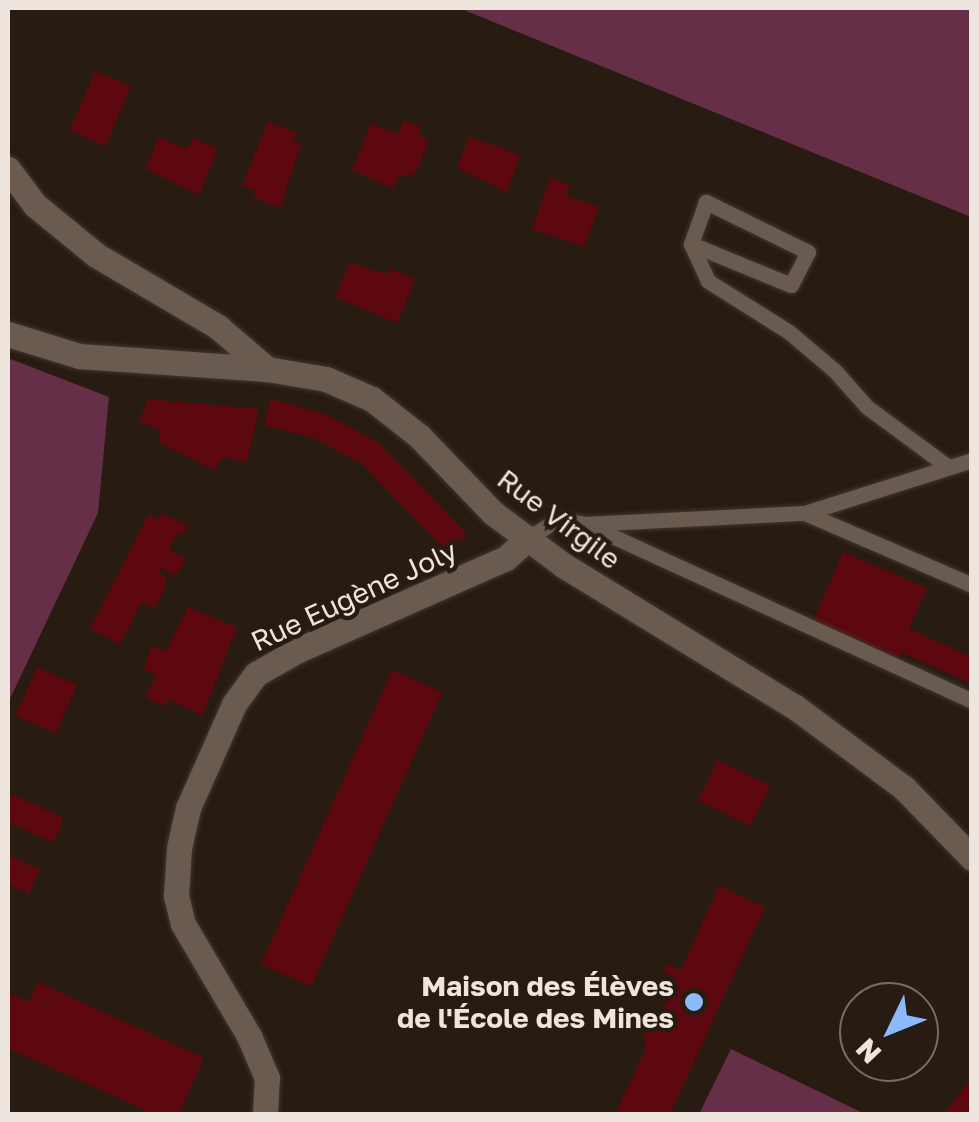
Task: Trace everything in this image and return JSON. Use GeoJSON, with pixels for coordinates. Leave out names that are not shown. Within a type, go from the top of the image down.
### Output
{"type":"FeatureCollection","features":[{"type":"Feature","properties":{"kind":"street"},"geometry":{"type":"LineString","coordinates":[[8,170],[35,205],[96,255],[218,326],[267,369]]}},
{"type":"Feature","properties":{"kind":"street","name":"Rue Virgile"},"geometry":{"type":"LineString","coordinates":[[8,334],[79,356],[267,369],[326,380],[372,399],[419,436],[492,513],[563,565],[795,707],[904,788],[972,858]]}},
{"type":"Feature","properties":{"kind":"street","name":"Rue Eugène Joly"},"geometry":{"type":"LineString","coordinates":[[266,1114],[267,1078],[183,924],[176,896],[179,848],[188,808],[234,704],[256,674],[296,652],[506,558],[528,538]]}},
{"type":"Feature","properties":{"kind":"lane"},"geometry":{"type":"LineString","coordinates":[[692,244],[791,285],[808,252],[706,202],[692,244],[708,281],[790,332],[867,407],[947,466]]}},
{"type":"Feature","properties":{"kind":"lane"},"geometry":{"type":"LineString","coordinates":[[584,524],[805,513],[972,460]]}},
{"type":"Feature","properties":{"kind":"lane"},"geometry":{"type":"LineString","coordinates":[[805,513],[972,585]]}},
{"type":"Feature","properties":{"kind":"lane"},"geometry":{"type":"LineString","coordinates":[[528,538],[558,519],[584,524],[972,701]]}},
{"type":"Feature","properties":{"kind":"shaded area"},"geometry":{"type":"Polygon","coordinates":[[[459,8],[971,8],[971,217],[459,8]]]}},
{"type":"Feature","properties":{"kind":"shaded area"},"geometry":{"type":"Polygon","coordinates":[[[8,358],[109,397],[98,513],[8,703],[8,358]]]}},
{"type":"Feature","properties":{"kind":"shaded area"},"geometry":{"type":"Polygon","coordinates":[[[731,1049],[865,1114],[699,1114],[731,1049]]]}},
{"type":"Feature","properties":{"kind":"building"},"geometry":{"type":"Polygon","coordinates":[[[95,71],[131,86],[106,146],[70,131],[95,71]]]}},
{"type":"Feature","properties":{"kind":"building"},"geometry":{"type":"Polygon","coordinates":[[[404,120],[421,127],[418,135],[429,140],[415,174],[398,177],[393,189],[352,170],[371,123],[398,134],[404,120]]]}},
{"type":"Feature","properties":{"kind":"building"},"geometry":{"type":"Polygon","coordinates":[[[268,122],[297,133],[294,141],[301,144],[280,208],[253,197],[256,191],[242,186],[268,122]]]}},
{"type":"Feature","properties":{"kind":"building"},"geometry":{"type":"Polygon","coordinates":[[[469,136],[520,155],[507,192],[457,168],[469,136]]]}},
{"type":"Feature","properties":{"kind":"building"},"geometry":{"type":"Polygon","coordinates":[[[158,137],[188,149],[192,138],[218,148],[199,195],[146,169],[158,137]]]}},
{"type":"Feature","properties":{"kind":"building"},"geometry":{"type":"Polygon","coordinates":[[[550,178],[570,185],[566,196],[599,207],[584,247],[532,229],[550,178]]]}},
{"type":"Feature","properties":{"kind":"building"},"geometry":{"type":"Polygon","coordinates":[[[350,263],[387,274],[390,268],[415,279],[397,323],[335,297],[350,263]]]}},
{"type":"Feature","properties":{"kind":"building"},"geometry":{"type":"Polygon","coordinates":[[[148,399],[259,409],[247,462],[223,457],[214,470],[158,442],[160,431],[139,421],[148,399]]]}},
{"type":"Feature","properties":{"kind":"building"},"geometry":{"type":"Polygon","coordinates":[[[270,399],[326,414],[379,443],[467,534],[447,552],[363,465],[316,439],[264,425],[270,399]]]}},
{"type":"Feature","properties":{"kind":"building"},"geometry":{"type":"Polygon","coordinates":[[[162,513],[188,526],[182,535],[178,532],[169,549],[186,559],[176,575],[160,568],[158,573],[167,578],[154,609],[143,603],[139,607],[120,644],[90,629],[148,514],[158,520],[162,513]]]}},
{"type":"Feature","properties":{"kind":"building"},"geometry":{"type":"Polygon","coordinates":[[[843,552],[927,588],[909,629],[972,657],[972,684],[900,652],[897,659],[813,622],[843,552]]]}},
{"type":"Feature","properties":{"kind":"building"},"geometry":{"type":"Polygon","coordinates":[[[188,607],[237,627],[202,716],[168,699],[165,706],[146,698],[156,675],[143,669],[152,646],[165,652],[188,607]]]}},
{"type":"Feature","properties":{"kind":"building"},"geometry":{"type":"Polygon","coordinates":[[[37,667],[77,685],[56,733],[15,715],[37,667]]]}},
{"type":"Feature","properties":{"kind":"building"},"geometry":{"type":"Polygon","coordinates":[[[392,670],[442,692],[311,987],[261,964],[392,670]]]}},
{"type":"Feature","properties":{"kind":"building"},"geometry":{"type":"Polygon","coordinates":[[[718,760],[770,785],[750,826],[698,800],[718,760]]]}},
{"type":"Feature","properties":{"kind":"building"},"geometry":{"type":"Polygon","coordinates":[[[8,792],[64,818],[53,843],[8,822],[8,792]]]}},
{"type":"Feature","properties":{"kind":"building"},"geometry":{"type":"Polygon","coordinates":[[[8,855],[40,870],[29,894],[8,884],[8,855]]]}},
{"type":"Feature","properties":{"kind":"building","name":"Maison des Élèves de l'École des Mines"},"geometry":{"type":"Polygon","coordinates":[[[719,886],[765,907],[670,1114],[615,1114],[646,1048],[642,1027],[656,1025],[677,979],[663,972],[667,965],[681,970],[719,886]]]}},
{"type":"Feature","properties":{"kind":"building"},"geometry":{"type":"Polygon","coordinates":[[[38,982],[204,1058],[179,1114],[153,1114],[8,1048],[8,992],[29,1002],[38,982]]]}},
{"type":"Feature","properties":{"kind":"building"},"geometry":{"type":"Polygon","coordinates":[[[972,1077],[972,1114],[944,1114],[972,1077]]]}},
{"type":"Feature","properties":{"kind":"place","name":"Maison des Élèves de l'École des Mines"},"geometry":{"type":"Point","coordinates":[694,1002]}}]}
